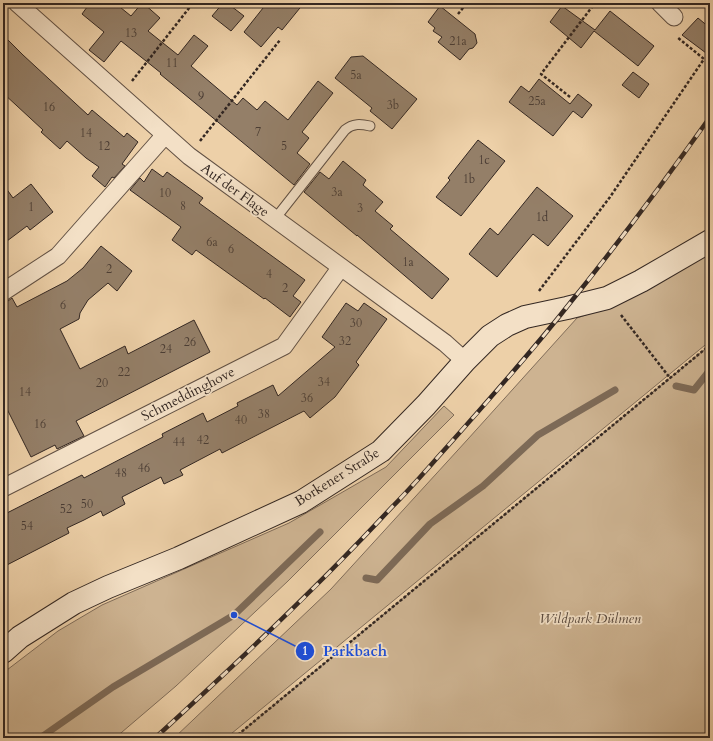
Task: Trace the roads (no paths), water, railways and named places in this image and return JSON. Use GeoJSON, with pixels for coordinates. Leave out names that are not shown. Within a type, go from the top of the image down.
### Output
{"type":"FeatureCollection","features":[{"type":"Feature","properties":{"kind":"street","name":"Auf der Flage"},"geometry":{"type":"LineString","coordinates":[[17,3],[189,156],[445,343],[466,361]]}},
{"type":"Feature","properties":{"kind":"street"},"geometry":{"type":"LineString","coordinates":[[660,3],[674,17]]}},
{"type":"Feature","properties":{"kind":"street"},"geometry":{"type":"LineString","coordinates":[[3,292],[58,256],[165,135]]}},
{"type":"Feature","properties":{"kind":"street","name":"Borkener Straße"},"geometry":{"type":"LineString","coordinates":[[3,652],[20,637],[74,603],[178,558],[300,502],[381,451],[490,336],[507,325],[525,317],[607,298],[710,241]]}},
{"type":"Feature","properties":{"kind":"street","name":"Schmeddinghove"},"geometry":{"type":"LineString","coordinates":[[4,485],[284,346],[341,267]]}},
{"type":"Feature","properties":{"kind":"lane"},"geometry":{"type":"LineString","coordinates":[[275,219],[349,126],[360,124],[370,126]]}},
{"type":"Feature","properties":{"kind":"waterway"},"geometry":{"type":"LineString","coordinates":[[676,386],[694,390],[710,370]]}},
{"type":"Feature","properties":{"kind":"waterway"},"geometry":{"type":"LineString","coordinates":[[366,578],[377,580],[430,524],[483,486],[538,435],[615,390]]}},
{"type":"Feature","properties":{"kind":"waterway"},"geometry":{"type":"LineString","coordinates":[[40,738],[113,687],[234,615],[320,532]]}},
{"type":"Feature","properties":{"kind":"railway"},"geometry":{"type":"LineString","coordinates":[[155,738],[246,654],[364,537],[406,493],[552,326],[640,214],[710,117]]}},
{"type":"Feature","properties":{"kind":"place","name":"Parkbach"},"geometry":{"type":"Point","coordinates":[234,615]}},
{"type":"Feature","properties":{"kind":"park label","name":"Wildpark Dülmen"},"geometry":{"type":"Point","coordinates":[590,618]}}]}
